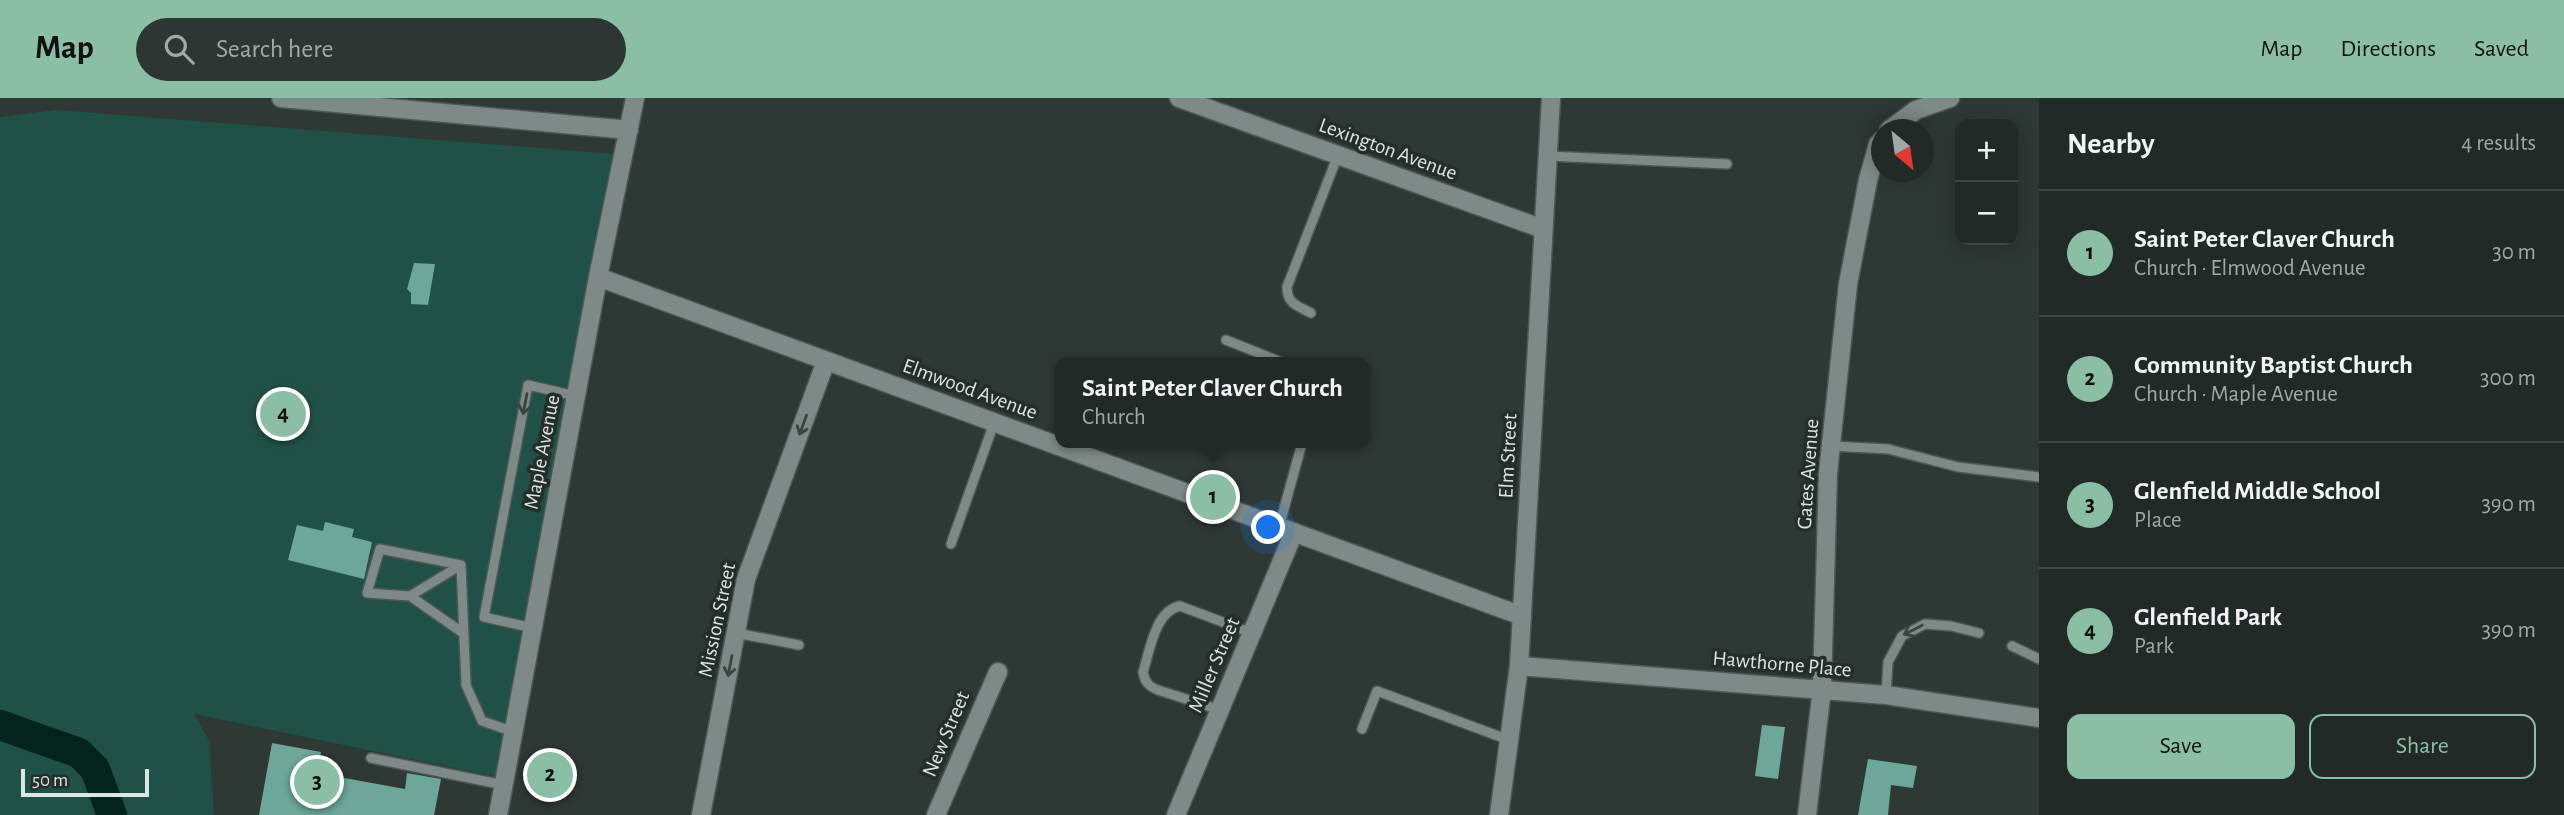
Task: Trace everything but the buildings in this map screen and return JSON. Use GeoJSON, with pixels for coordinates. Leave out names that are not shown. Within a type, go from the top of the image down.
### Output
{"type":"FeatureCollection","features":[{"type":"Feature","properties":{"kind":"street"},"geometry":{"type":"LineString","coordinates":[[281,98],[413,104],[629,131]]}},
{"type":"Feature","properties":{"kind":"street","name":"Maple Avenue"},"geometry":{"type":"LineString","coordinates":[[498,815],[598,278],[635,98]]}},
{"type":"Feature","properties":{"kind":"street","name":"Lexington Avenue"},"geometry":{"type":"LineString","coordinates":[[1179,98],[1542,229]]}},
{"type":"Feature","properties":{"kind":"street","name":"Elm Street"},"geometry":{"type":"LineString","coordinates":[[1499,815],[1519,666],[1551,98]]}},
{"type":"Feature","properties":{"kind":"street"},"geometry":{"type":"LineString","coordinates":[[1904,119],[1916,110],[1950,98]]}},
{"type":"Feature","properties":{"kind":"street","name":"Gates Avenue"},"geometry":{"type":"LineString","coordinates":[[1807,815],[1822,689],[1828,473],[1848,284],[1871,171]]}},
{"type":"Feature","properties":{"kind":"street","name":"Elmwood Avenue"},"geometry":{"type":"LineString","coordinates":[[598,278],[1055,445]]}},
{"type":"Feature","properties":{"kind":"street","name":"Mission Street"},"geometry":{"type":"LineString","coordinates":[[701,815],[746,579],[826,361]]}},
{"type":"Feature","properties":{"kind":"street","name":"Elmwood Avenue"},"geometry":{"type":"LineString","coordinates":[[1064,448],[1522,616]]}},
{"type":"Feature","properties":{"kind":"street","name":"Miller Street"},"geometry":{"type":"LineString","coordinates":[[1176,815],[1252,633],[1286,530]]}},
{"type":"Feature","properties":{"kind":"street","name":"Hawthorne Place"},"geometry":{"type":"LineString","coordinates":[[1519,666],[1886,695],[2039,718]]}},
{"type":"Feature","properties":{"kind":"street","name":"New Street"},"geometry":{"type":"LineString","coordinates":[[943,813],[998,672]]}},
{"type":"Feature","properties":{"kind":"lane"},"geometry":{"type":"LineString","coordinates":[[1311,313],[1292,303],[1287,297],[1287,287],[1338,155]]}},
{"type":"Feature","properties":{"kind":"lane"},"geometry":{"type":"LineString","coordinates":[[1547,156],[1727,164]]}},
{"type":"Feature","properties":{"kind":"lane"},"geometry":{"type":"LineString","coordinates":[[1226,340],[1268,357]]}},
{"type":"Feature","properties":{"kind":"lane"},"geometry":{"type":"LineString","coordinates":[[533,628],[484,617],[528,385],[576,396]]}},
{"type":"Feature","properties":{"kind":"lane"},"geometry":{"type":"LineString","coordinates":[[951,544],[994,422]]}},
{"type":"Feature","properties":{"kind":"lane"},"geometry":{"type":"LineString","coordinates":[[1831,446],[1888,449],[1958,467],[2039,477]]}},
{"type":"Feature","properties":{"kind":"lane"},"geometry":{"type":"LineString","coordinates":[[1286,530],[1301,448]]}},
{"type":"Feature","properties":{"kind":"lane"},"geometry":{"type":"LineString","coordinates":[[461,565],[380,549],[367,593],[410,596],[463,633]]}},
{"type":"Feature","properties":{"kind":"lane"},"geometry":{"type":"LineString","coordinates":[[410,596],[461,565]]}},
{"type":"Feature","properties":{"kind":"lane"},"geometry":{"type":"LineString","coordinates":[[461,565],[466,685],[482,721],[514,732]]}},
{"type":"Feature","properties":{"kind":"lane"},"geometry":{"type":"LineString","coordinates":[[1220,710],[1149,687],[1145,681],[1143,672],[1162,615],[1170,608],[1180,606],[1252,633]]}},
{"type":"Feature","properties":{"kind":"lane"},"geometry":{"type":"LineString","coordinates":[[1886,695],[1888,662],[1902,636],[1926,624],[1951,626],[1979,633]]}},
{"type":"Feature","properties":{"kind":"lane"},"geometry":{"type":"LineString","coordinates":[[736,634],[799,645]]}},
{"type":"Feature","properties":{"kind":"lane"},"geometry":{"type":"LineString","coordinates":[[2012,646],[2039,659]]}},
{"type":"Feature","properties":{"kind":"lane"},"geometry":{"type":"LineString","coordinates":[[1362,729],[1377,691],[1509,740]]}},
{"type":"Feature","properties":{"kind":"lane"},"geometry":{"type":"LineString","coordinates":[[371,758],[504,785]]}},
{"type":"Feature","properties":{"kind":"green space"},"geometry":{"type":"Polygon","coordinates":[[[57,110],[615,154],[499,777],[194,714],[209,740],[214,815],[0,815],[0,117],[57,110]]]}},
{"type":"Feature","properties":{"kind":"waterway"},"geometry":{"type":"LineString","coordinates":[[0,725],[79,753],[95,769],[112,815]]}},
{"type":"Feature","properties":{"kind":"place","name":"Glenfield Park"},"geometry":{"type":"Point","coordinates":[283,414]}},
{"type":"Feature","properties":{"kind":"place","name":"Saint Peter Claver Church"},"geometry":{"type":"Point","coordinates":[1213,497]}},
{"type":"Feature","properties":{"kind":"place","name":"Community Baptist Church"},"geometry":{"type":"Point","coordinates":[550,775]}},
{"type":"Feature","properties":{"kind":"place","name":"Glenfield Middle School"},"geometry":{"type":"Point","coordinates":[317,782]}}]}
